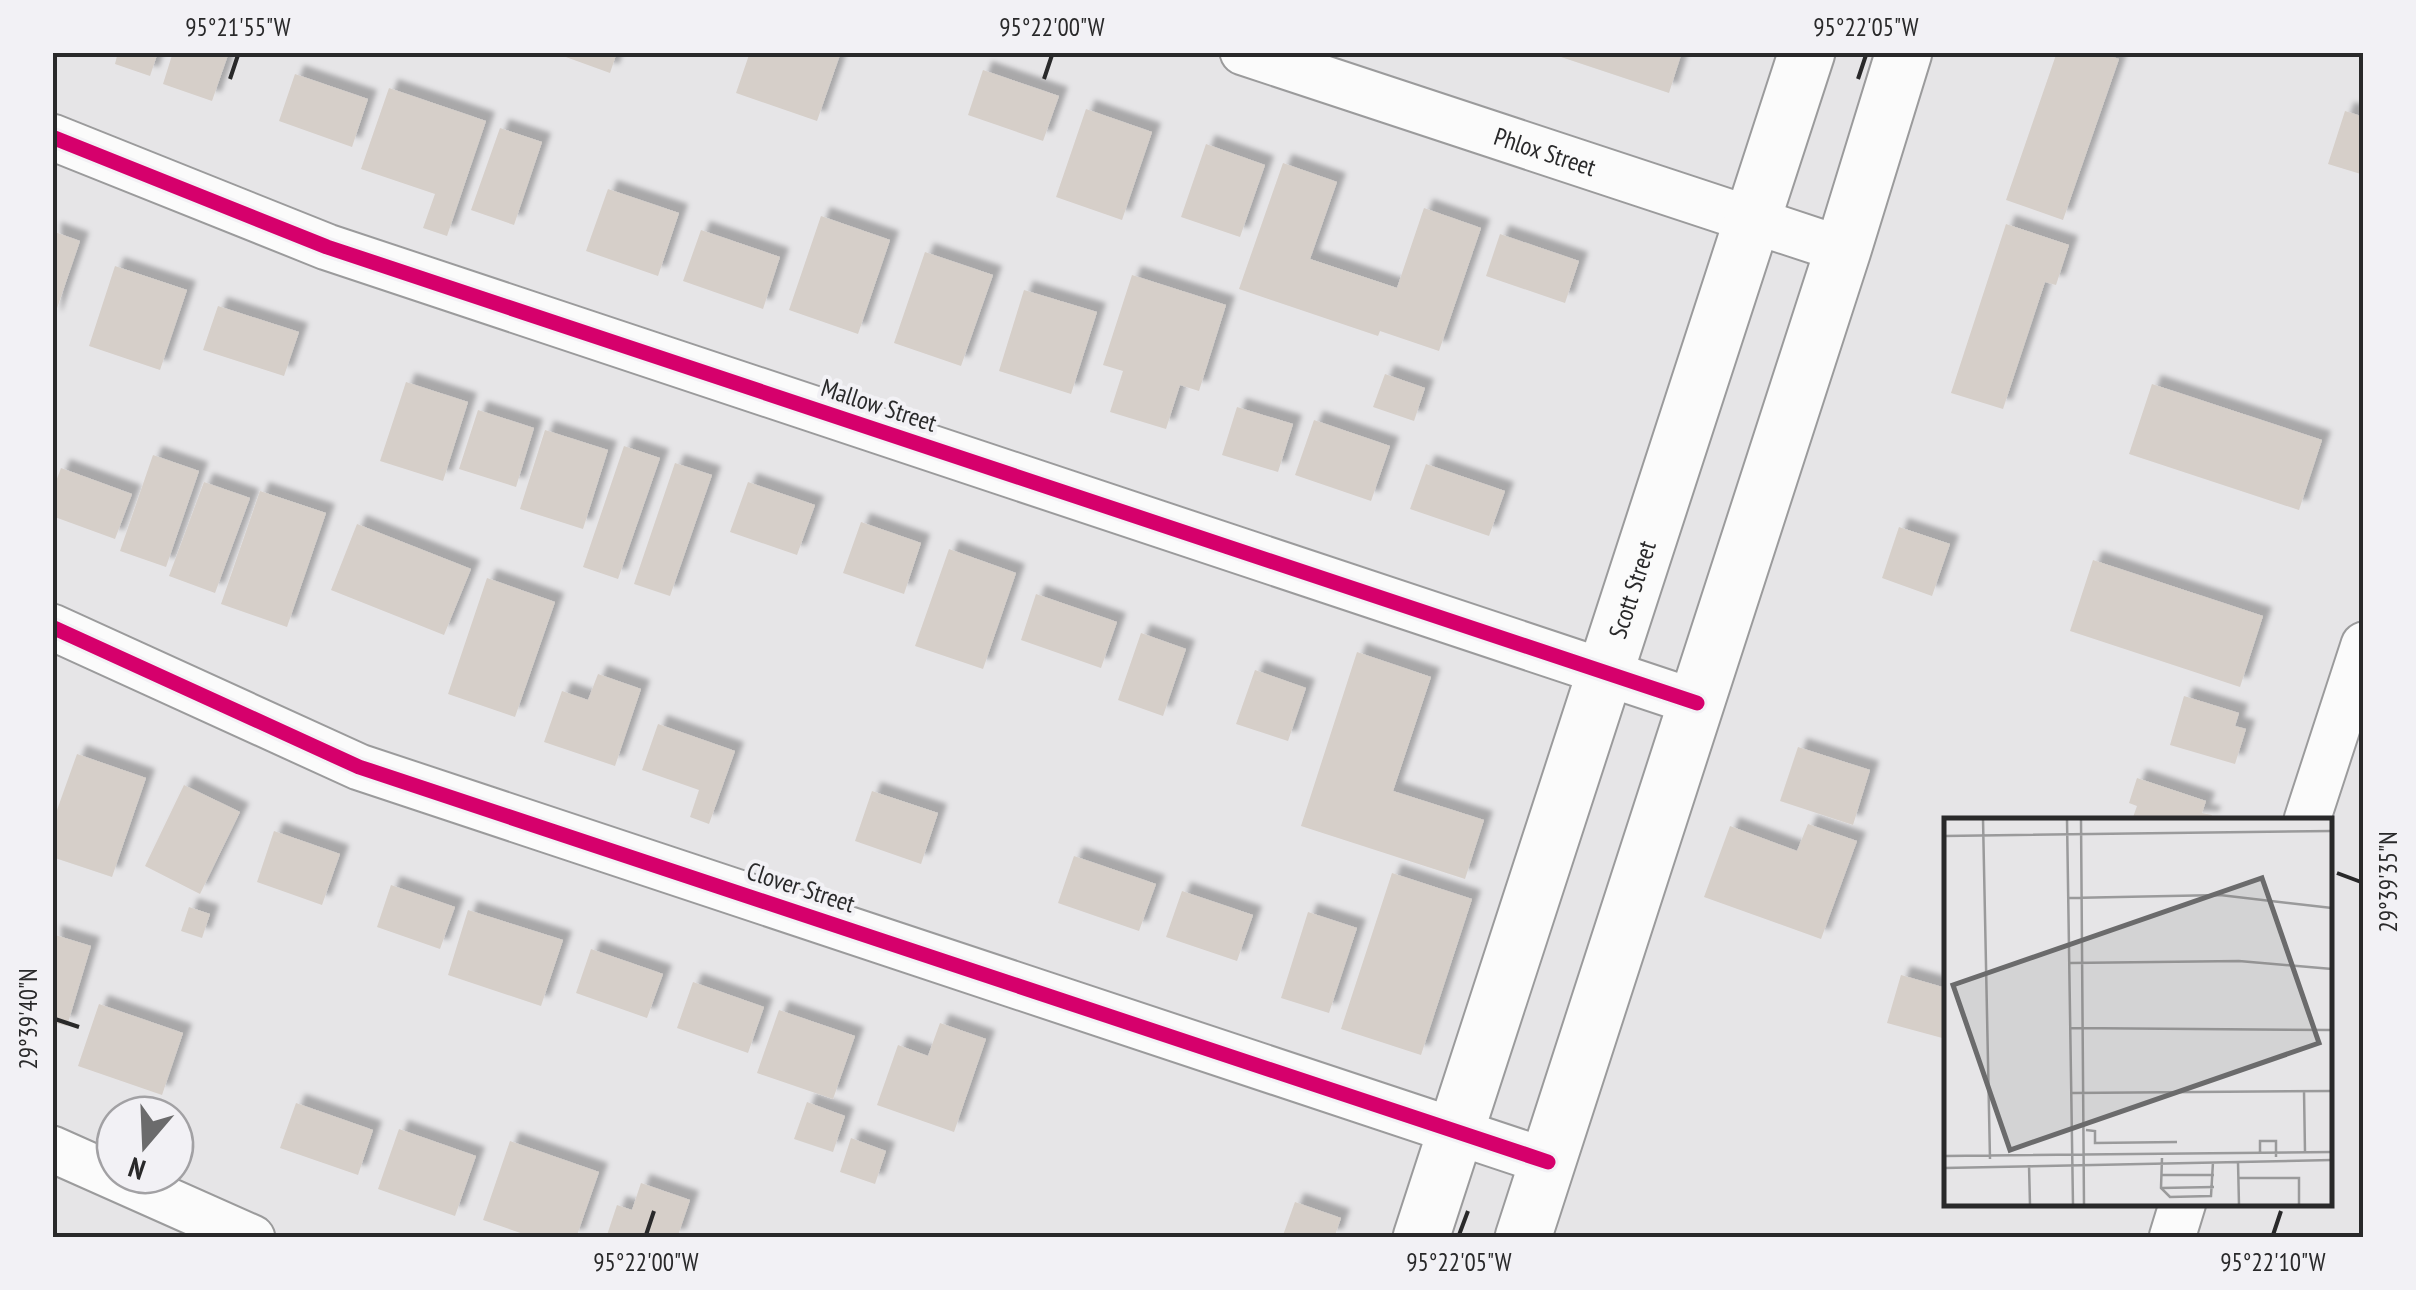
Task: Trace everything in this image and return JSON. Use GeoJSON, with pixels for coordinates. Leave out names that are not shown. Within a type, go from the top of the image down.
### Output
{"type":"FeatureCollection","features":[{"type":"Feature","properties":{"kind":"main road","name":"Scott Street"},"geometry":{"type":"LineString","coordinates":[[1422,1238],[1807,52]]}},
{"type":"Feature","properties":{"kind":"main road"},"geometry":{"type":"LineString","coordinates":[[1523,1238],[1844,250],[1904,52]]}},
{"type":"Feature","properties":{"kind":"street","name":"Phlox Street"},"geometry":{"type":"LineString","coordinates":[[1243,52],[1844,250]]}},
{"type":"Feature","properties":{"kind":"street","name":"Mallow Street"},"geometry":{"type":"LineString","coordinates":[[52,137],[327,248],[1697,703]]}},
{"type":"Feature","properties":{"kind":"street","name":"Clover Street"},"geometry":{"type":"LineString","coordinates":[[52,627],[359,767],[1548,1162]]}},
{"type":"Feature","properties":{"kind":"street"},"geometry":{"type":"LineString","coordinates":[[2308,818],[2364,644]]}},
{"type":"Feature","properties":{"kind":"street"},"geometry":{"type":"LineString","coordinates":[[52,1150],[252,1238]]}},
{"type":"Feature","properties":{"kind":"street"},"geometry":{"type":"LineString","coordinates":[[2172,1238],[2182,1205]]}},
{"type":"Feature","properties":{"kind":"building"},"geometry":{"type":"Polygon","coordinates":[[[118,52],[158,52],[150,76],[115,64],[118,52]]]}},
{"type":"Feature","properties":{"kind":"building"},"geometry":{"type":"Polygon","coordinates":[[[173,52],[229,52],[212,101],[163,84],[173,52]]]}},
{"type":"Feature","properties":{"kind":"building"},"geometry":{"type":"Polygon","coordinates":[[[552,52],[617,52],[610,73],[552,52]]]}},
{"type":"Feature","properties":{"kind":"building"},"geometry":{"type":"Polygon","coordinates":[[[750,52],[841,52],[817,121],[736,93],[750,52]]]}},
{"type":"Feature","properties":{"kind":"building"},"geometry":{"type":"Polygon","coordinates":[[[1546,52],[1682,52],[1669,93],[1546,52]]]}},
{"type":"Feature","properties":{"kind":"building"},"geometry":{"type":"Polygon","coordinates":[[[2057,52],[2099,52],[2119,59],[2063,220],[2006,200],[2057,52]]]}},
{"type":"Feature","properties":{"kind":"building"},"geometry":{"type":"Polygon","coordinates":[[[983,70],[1059,96],[1043,141],[968,115],[983,70]]]}},
{"type":"Feature","properties":{"kind":"building"},"geometry":{"type":"Polygon","coordinates":[[[295,74],[368,99],[352,147],[279,121],[295,74]]]}},
{"type":"Feature","properties":{"kind":"building"},"geometry":{"type":"Polygon","coordinates":[[[389,88],[486,121],[447,236],[423,228],[435,194],[361,169],[389,88]]]}},
{"type":"Feature","properties":{"kind":"building"},"geometry":{"type":"Polygon","coordinates":[[[1086,109],[1152,132],[1122,220],[1056,197],[1086,109]]]}},
{"type":"Feature","properties":{"kind":"building"},"geometry":{"type":"Polygon","coordinates":[[[2345,111],[2364,117],[2364,175],[2328,164],[2345,111]]]}},
{"type":"Feature","properties":{"kind":"building"},"geometry":{"type":"Polygon","coordinates":[[[500,128],[542,142],[514,225],[471,210],[500,128]]]}},
{"type":"Feature","properties":{"kind":"building"},"geometry":{"type":"Polygon","coordinates":[[[1206,144],[1265,165],[1240,237],[1181,217],[1206,144]]]}},
{"type":"Feature","properties":{"kind":"building"},"geometry":{"type":"Polygon","coordinates":[[[1283,163],[1337,182],[1310,259],[1397,288],[1424,208],[1481,228],[1439,351],[1380,331],[1378,336],[1239,289],[1283,163]]]}},
{"type":"Feature","properties":{"kind":"building"},"geometry":{"type":"Polygon","coordinates":[[[608,189],[679,213],[658,276],[586,251],[608,189]]]}},
{"type":"Feature","properties":{"kind":"building"},"geometry":{"type":"Polygon","coordinates":[[[821,216],[890,240],[858,334],[789,310],[821,216]]]}},
{"type":"Feature","properties":{"kind":"building"},"geometry":{"type":"Polygon","coordinates":[[[2006,224],[2069,245],[2056,285],[2045,282],[2003,409],[1951,393],[2006,224]]]}},
{"type":"Feature","properties":{"kind":"building"},"geometry":{"type":"Polygon","coordinates":[[[701,230],[780,257],[763,309],[683,281],[701,230]]]}},
{"type":"Feature","properties":{"kind":"building"},"geometry":{"type":"Polygon","coordinates":[[[52,231],[80,241],[53,320],[52,320],[52,231]]]}},
{"type":"Feature","properties":{"kind":"building"},"geometry":{"type":"Polygon","coordinates":[[[1500,234],[1579,261],[1565,303],[1486,276],[1500,234]]]}},
{"type":"Feature","properties":{"kind":"building"},"geometry":{"type":"Polygon","coordinates":[[[925,252],[993,275],[961,366],[894,343],[925,252]]]}},
{"type":"Feature","properties":{"kind":"building"},"geometry":{"type":"Polygon","coordinates":[[[115,266],[187,290],[160,370],[89,346],[115,266]]]}},
{"type":"Feature","properties":{"kind":"building"},"geometry":{"type":"Polygon","coordinates":[[[1132,275],[1226,305],[1199,391],[1180,385],[1166,429],[1110,412],[1123,371],[1103,365],[1132,275]]]}},
{"type":"Feature","properties":{"kind":"building"},"geometry":{"type":"Polygon","coordinates":[[[1024,290],[1097,312],[1071,394],[999,371],[1024,290]]]}},
{"type":"Feature","properties":{"kind":"building"},"geometry":{"type":"Polygon","coordinates":[[[218,306],[299,332],[284,376],[203,350],[218,306]]]}},
{"type":"Feature","properties":{"kind":"building"},"geometry":{"type":"Polygon","coordinates":[[[1385,374],[1425,388],[1414,421],[1373,407],[1385,374]]]}},
{"type":"Feature","properties":{"kind":"building"},"geometry":{"type":"Polygon","coordinates":[[[406,382],[468,402],[443,481],[380,461],[406,382]]]}},
{"type":"Feature","properties":{"kind":"building"},"geometry":{"type":"Polygon","coordinates":[[[2152,384],[2322,440],[2299,510],[2129,454],[2152,384]]]}},
{"type":"Feature","properties":{"kind":"building"},"geometry":{"type":"Polygon","coordinates":[[[1237,407],[1293,424],[1278,472],[1222,455],[1237,407]]]}},
{"type":"Feature","properties":{"kind":"building"},"geometry":{"type":"Polygon","coordinates":[[[478,410],[534,428],[516,487],[459,469],[478,410]]]}},
{"type":"Feature","properties":{"kind":"building"},"geometry":{"type":"Polygon","coordinates":[[[1314,420],[1390,446],[1371,501],[1295,475],[1314,420]]]}},
{"type":"Feature","properties":{"kind":"building"},"geometry":{"type":"Polygon","coordinates":[[[545,430],[608,450],[583,529],[520,509],[545,430]]]}},
{"type":"Feature","properties":{"kind":"building"},"geometry":{"type":"Polygon","coordinates":[[[624,446],[660,458],[618,579],[583,567],[624,446]]]}},
{"type":"Feature","properties":{"kind":"building"},"geometry":{"type":"Polygon","coordinates":[[[153,455],[199,471],[166,567],[120,551],[153,455]]]}},
{"type":"Feature","properties":{"kind":"building"},"geometry":{"type":"Polygon","coordinates":[[[675,463],[712,475],[670,596],[634,584],[675,463]]]}},
{"type":"Feature","properties":{"kind":"building"},"geometry":{"type":"Polygon","coordinates":[[[1426,464],[1505,491],[1489,536],[1410,509],[1426,464]]]}},
{"type":"Feature","properties":{"kind":"building"},"geometry":{"type":"Polygon","coordinates":[[[61,468],[132,494],[115,539],[52,516],[52,492],[61,468]]]}},
{"type":"Feature","properties":{"kind":"building"},"geometry":{"type":"Polygon","coordinates":[[[204,482],[250,498],[215,593],[169,576],[204,482]]]}},
{"type":"Feature","properties":{"kind":"building"},"geometry":{"type":"Polygon","coordinates":[[[748,482],[815,505],[797,555],[730,532],[748,482]]]}},
{"type":"Feature","properties":{"kind":"building"},"geometry":{"type":"Polygon","coordinates":[[[260,491],[326,513],[287,627],[221,604],[260,491]]]}},
{"type":"Feature","properties":{"kind":"building"},"geometry":{"type":"Polygon","coordinates":[[[861,522],[921,543],[904,594],[843,573],[861,522]]]}},
{"type":"Feature","properties":{"kind":"building"},"geometry":{"type":"Polygon","coordinates":[[[357,524],[471,569],[444,635],[331,590],[357,524]]]}},
{"type":"Feature","properties":{"kind":"building"},"geometry":{"type":"Polygon","coordinates":[[[1899,527],[1950,544],[1932,596],[1882,578],[1899,527]]]}},
{"type":"Feature","properties":{"kind":"building"},"geometry":{"type":"Polygon","coordinates":[[[949,549],[1016,573],[983,669],[915,646],[949,549]]]}},
{"type":"Feature","properties":{"kind":"building"},"geometry":{"type":"Polygon","coordinates":[[[2093,560],[2263,616],[2240,687],[2070,631],[2093,560]]]}},
{"type":"Feature","properties":{"kind":"building"},"geometry":{"type":"Polygon","coordinates":[[[487,578],[555,602],[515,717],[448,694],[487,578]]]}},
{"type":"Feature","properties":{"kind":"building"},"geometry":{"type":"Polygon","coordinates":[[[1036,594],[1117,622],[1101,668],[1021,640],[1036,594]]]}},
{"type":"Feature","properties":{"kind":"building"},"geometry":{"type":"Polygon","coordinates":[[[1141,633],[1186,649],[1163,716],[1118,700],[1141,633]]]}},
{"type":"Feature","properties":{"kind":"building"},"geometry":{"type":"Polygon","coordinates":[[[1357,652],[1431,677],[1393,791],[1484,820],[1465,879],[1301,826],[1357,652]]]}},
{"type":"Feature","properties":{"kind":"building"},"geometry":{"type":"Polygon","coordinates":[[[1255,670],[1306,688],[1288,741],[1236,724],[1255,670]]]}},
{"type":"Feature","properties":{"kind":"building"},"geometry":{"type":"Polygon","coordinates":[[[598,674],[641,689],[615,766],[544,742],[562,691],[588,700],[598,674]]]}},
{"type":"Feature","properties":{"kind":"building"},"geometry":{"type":"Polygon","coordinates":[[[2184,696],[2239,713],[2235,726],[2246,729],[2235,764],[2170,745],[2184,696]]]}},
{"type":"Feature","properties":{"kind":"building"},"geometry":{"type":"Polygon","coordinates":[[[658,724],[735,751],[709,824],[690,817],[699,790],[642,770],[658,724]]]}},
{"type":"Feature","properties":{"kind":"building"},"geometry":{"type":"Polygon","coordinates":[[[1798,747],[1870,770],[1853,825],[1780,801],[1798,747]]]}},
{"type":"Feature","properties":{"kind":"building"},"geometry":{"type":"Polygon","coordinates":[[[77,754],[146,778],[112,877],[52,857],[52,824],[77,754]]]}},
{"type":"Feature","properties":{"kind":"building"},"geometry":{"type":"Polygon","coordinates":[[[2137,778],[2206,801],[2202,813],[2212,815],[2133,818],[2137,806],[2129,803],[2137,778]]]}},
{"type":"Feature","properties":{"kind":"building"},"geometry":{"type":"Polygon","coordinates":[[[184,785],[240,812],[200,894],[145,866],[184,785]]]}},
{"type":"Feature","properties":{"kind":"building"},"geometry":{"type":"Polygon","coordinates":[[[872,791],[938,813],[921,864],[855,841],[872,791]]]}},
{"type":"Feature","properties":{"kind":"building"},"geometry":{"type":"Polygon","coordinates":[[[1808,824],[1857,841],[1821,939],[1704,897],[1730,826],[1797,851],[1808,824]]]}},
{"type":"Feature","properties":{"kind":"building"},"geometry":{"type":"Polygon","coordinates":[[[274,831],[340,854],[322,905],[257,882],[274,831]]]}},
{"type":"Feature","properties":{"kind":"building"},"geometry":{"type":"Polygon","coordinates":[[[1074,856],[1156,884],[1139,931],[1058,903],[1074,856]]]}},
{"type":"Feature","properties":{"kind":"building"},"geometry":{"type":"Polygon","coordinates":[[[1392,873],[1472,899],[1421,1055],[1341,1029],[1392,873]]]}},
{"type":"Feature","properties":{"kind":"building"},"geometry":{"type":"Polygon","coordinates":[[[391,885],[455,907],[440,949],[377,927],[391,885]]]}},
{"type":"Feature","properties":{"kind":"building"},"geometry":{"type":"Polygon","coordinates":[[[1182,891],[1253,915],[1237,961],[1166,937],[1182,891]]]}},
{"type":"Feature","properties":{"kind":"building"},"geometry":{"type":"Polygon","coordinates":[[[189,907],[210,914],[202,938],[181,931],[189,907]]]}},
{"type":"Feature","properties":{"kind":"building"},"geometry":{"type":"Polygon","coordinates":[[[468,910],[563,940],[541,1006],[448,975],[468,910]]]}},
{"type":"Feature","properties":{"kind":"building"},"geometry":{"type":"Polygon","coordinates":[[[1308,912],[1357,928],[1329,1013],[1281,998],[1308,912]]]}},
{"type":"Feature","properties":{"kind":"building"},"geometry":{"type":"Polygon","coordinates":[[[52,934],[91,946],[67,1026],[52,1022],[52,934]]]}},
{"type":"Feature","properties":{"kind":"building"},"geometry":{"type":"Polygon","coordinates":[[[591,949],[663,974],[647,1018],[576,993],[591,949]]]}},
{"type":"Feature","properties":{"kind":"building"},"geometry":{"type":"Polygon","coordinates":[[[1901,975],[1944,987],[1944,1038],[1887,1023],[1901,975]]]}},
{"type":"Feature","properties":{"kind":"building"},"geometry":{"type":"Polygon","coordinates":[[[693,982],[764,1007],[748,1053],[677,1028],[693,982]]]}},
{"type":"Feature","properties":{"kind":"building"},"geometry":{"type":"Polygon","coordinates":[[[99,1004],[183,1033],[162,1095],[78,1066],[99,1004]]]}},
{"type":"Feature","properties":{"kind":"building"},"geometry":{"type":"Polygon","coordinates":[[[779,1010],[855,1036],[833,1099],[757,1073],[779,1010]]]}},
{"type":"Feature","properties":{"kind":"building"},"geometry":{"type":"Polygon","coordinates":[[[940,1023],[986,1039],[954,1132],[877,1105],[898,1045],[928,1056],[940,1023]]]}},
{"type":"Feature","properties":{"kind":"building"},"geometry":{"type":"Polygon","coordinates":[[[807,1102],[845,1116],[833,1152],[794,1139],[807,1102]]]}},
{"type":"Feature","properties":{"kind":"building"},"geometry":{"type":"Polygon","coordinates":[[[296,1103],[373,1130],[358,1175],[280,1148],[296,1103]]]}},
{"type":"Feature","properties":{"kind":"building"},"geometry":{"type":"Polygon","coordinates":[[[399,1129],[476,1156],[455,1216],[378,1189],[399,1129]]]}},
{"type":"Feature","properties":{"kind":"building"},"geometry":{"type":"Polygon","coordinates":[[[851,1138],[886,1151],[875,1184],[840,1172],[851,1138]]]}},
{"type":"Feature","properties":{"kind":"building"},"geometry":{"type":"Polygon","coordinates":[[[510,1141],[599,1172],[576,1238],[535,1238],[483,1220],[510,1141]]]}},
{"type":"Feature","properties":{"kind":"building"},"geometry":{"type":"Polygon","coordinates":[[[641,1183],[690,1200],[677,1238],[606,1238],[617,1205],[632,1210],[641,1183]]]}},
{"type":"Feature","properties":{"kind":"building"},"geometry":{"type":"Polygon","coordinates":[[[1295,1202],[1341,1218],[1334,1238],[1282,1238],[1295,1202]]]}},
{"type":"Feature","properties":{"kind":"cycle path"},"geometry":{"type":"LineString","coordinates":[[52,137],[327,247],[1697,703]]}},
{"type":"Feature","properties":{"kind":"cycle path"},"geometry":{"type":"LineString","coordinates":[[52,627],[359,767],[1548,1162]]}}]}
